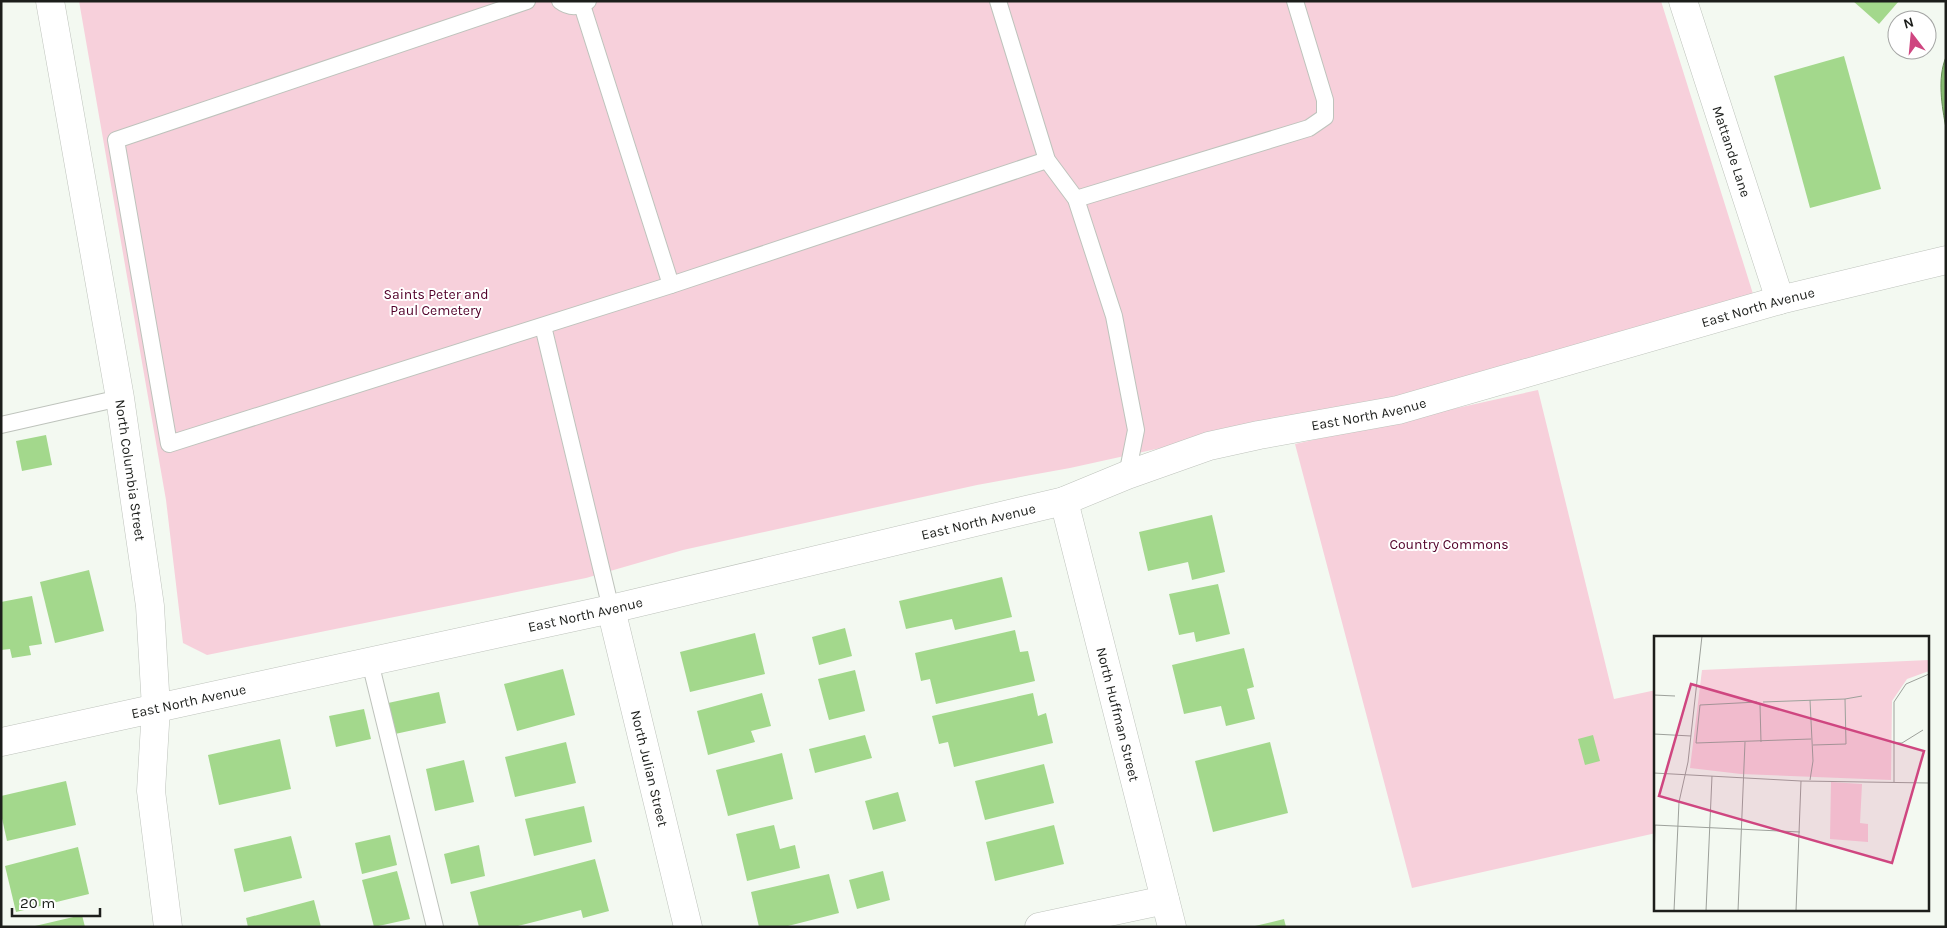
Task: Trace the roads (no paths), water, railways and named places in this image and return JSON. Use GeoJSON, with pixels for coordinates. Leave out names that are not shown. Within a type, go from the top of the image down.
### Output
{"type":"FeatureCollection","features":[{"type":"Feature","properties":{"kind":"street","name":"Mattande Lane"},"geometry":{"type":"LineString","coordinates":[[1691,4],[1780,300]]}},
{"type":"Feature","properties":{"kind":"street","name":"North Columbia Street"},"geometry":{"type":"LineString","coordinates":[[52,9],[120,398],[150,606],[156,708],[151,791],[168,927]]}},
{"type":"Feature","properties":{"kind":"street","name":"East North Avenue"},"geometry":{"type":"LineString","coordinates":[[1,742],[610,609],[1064,501],[1127,475],[1209,446],[1258,435],[1398,410],[1780,300],[1946,260]]}},
{"type":"Feature","properties":{"kind":"street","name":"North Huffman Street"},"geometry":{"type":"LineString","coordinates":[[1064,501],[1172,927]]}},
{"type":"Feature","properties":{"kind":"street","name":"North Julian Street"},"geometry":{"type":"LineString","coordinates":[[610,609],[688,927]]}},
{"type":"Feature","properties":{"kind":"street"},"geometry":{"type":"LineString","coordinates":[[1039,927],[1165,900]]}},
{"type":"Feature","properties":{"kind":"lane"},"geometry":{"type":"LineString","coordinates":[[527,1],[116,140],[169,444],[671,285],[1047,160]]}},
{"type":"Feature","properties":{"kind":"lane"},"geometry":{"type":"LineString","coordinates":[[560,1],[571,6],[585,3],[671,285]]}},
{"type":"Feature","properties":{"kind":"lane"},"geometry":{"type":"LineString","coordinates":[[998,1],[1047,160],[1076,199],[1114,316],[1136,430],[1127,475]]}},
{"type":"Feature","properties":{"kind":"lane"},"geometry":{"type":"LineString","coordinates":[[1076,199],[1309,128],[1325,117],[1325,100],[1295,1]]}},
{"type":"Feature","properties":{"kind":"lane"},"geometry":{"type":"LineString","coordinates":[[543,326],[610,609]]}},
{"type":"Feature","properties":{"kind":"lane"},"geometry":{"type":"LineString","coordinates":[[1,425],[120,398]]}},
{"type":"Feature","properties":{"kind":"lane"},"geometry":{"type":"LineString","coordinates":[[370,662],[435,927]]}},
{"type":"Feature","properties":{"kind":"park label","name":"Saints Peter and Paul Cemetery"},"geometry":{"type":"Point","coordinates":[436,302]}},
{"type":"Feature","properties":{"kind":"park label","name":"Country Commons"},"geometry":{"type":"Point","coordinates":[1449,544]}}]}
